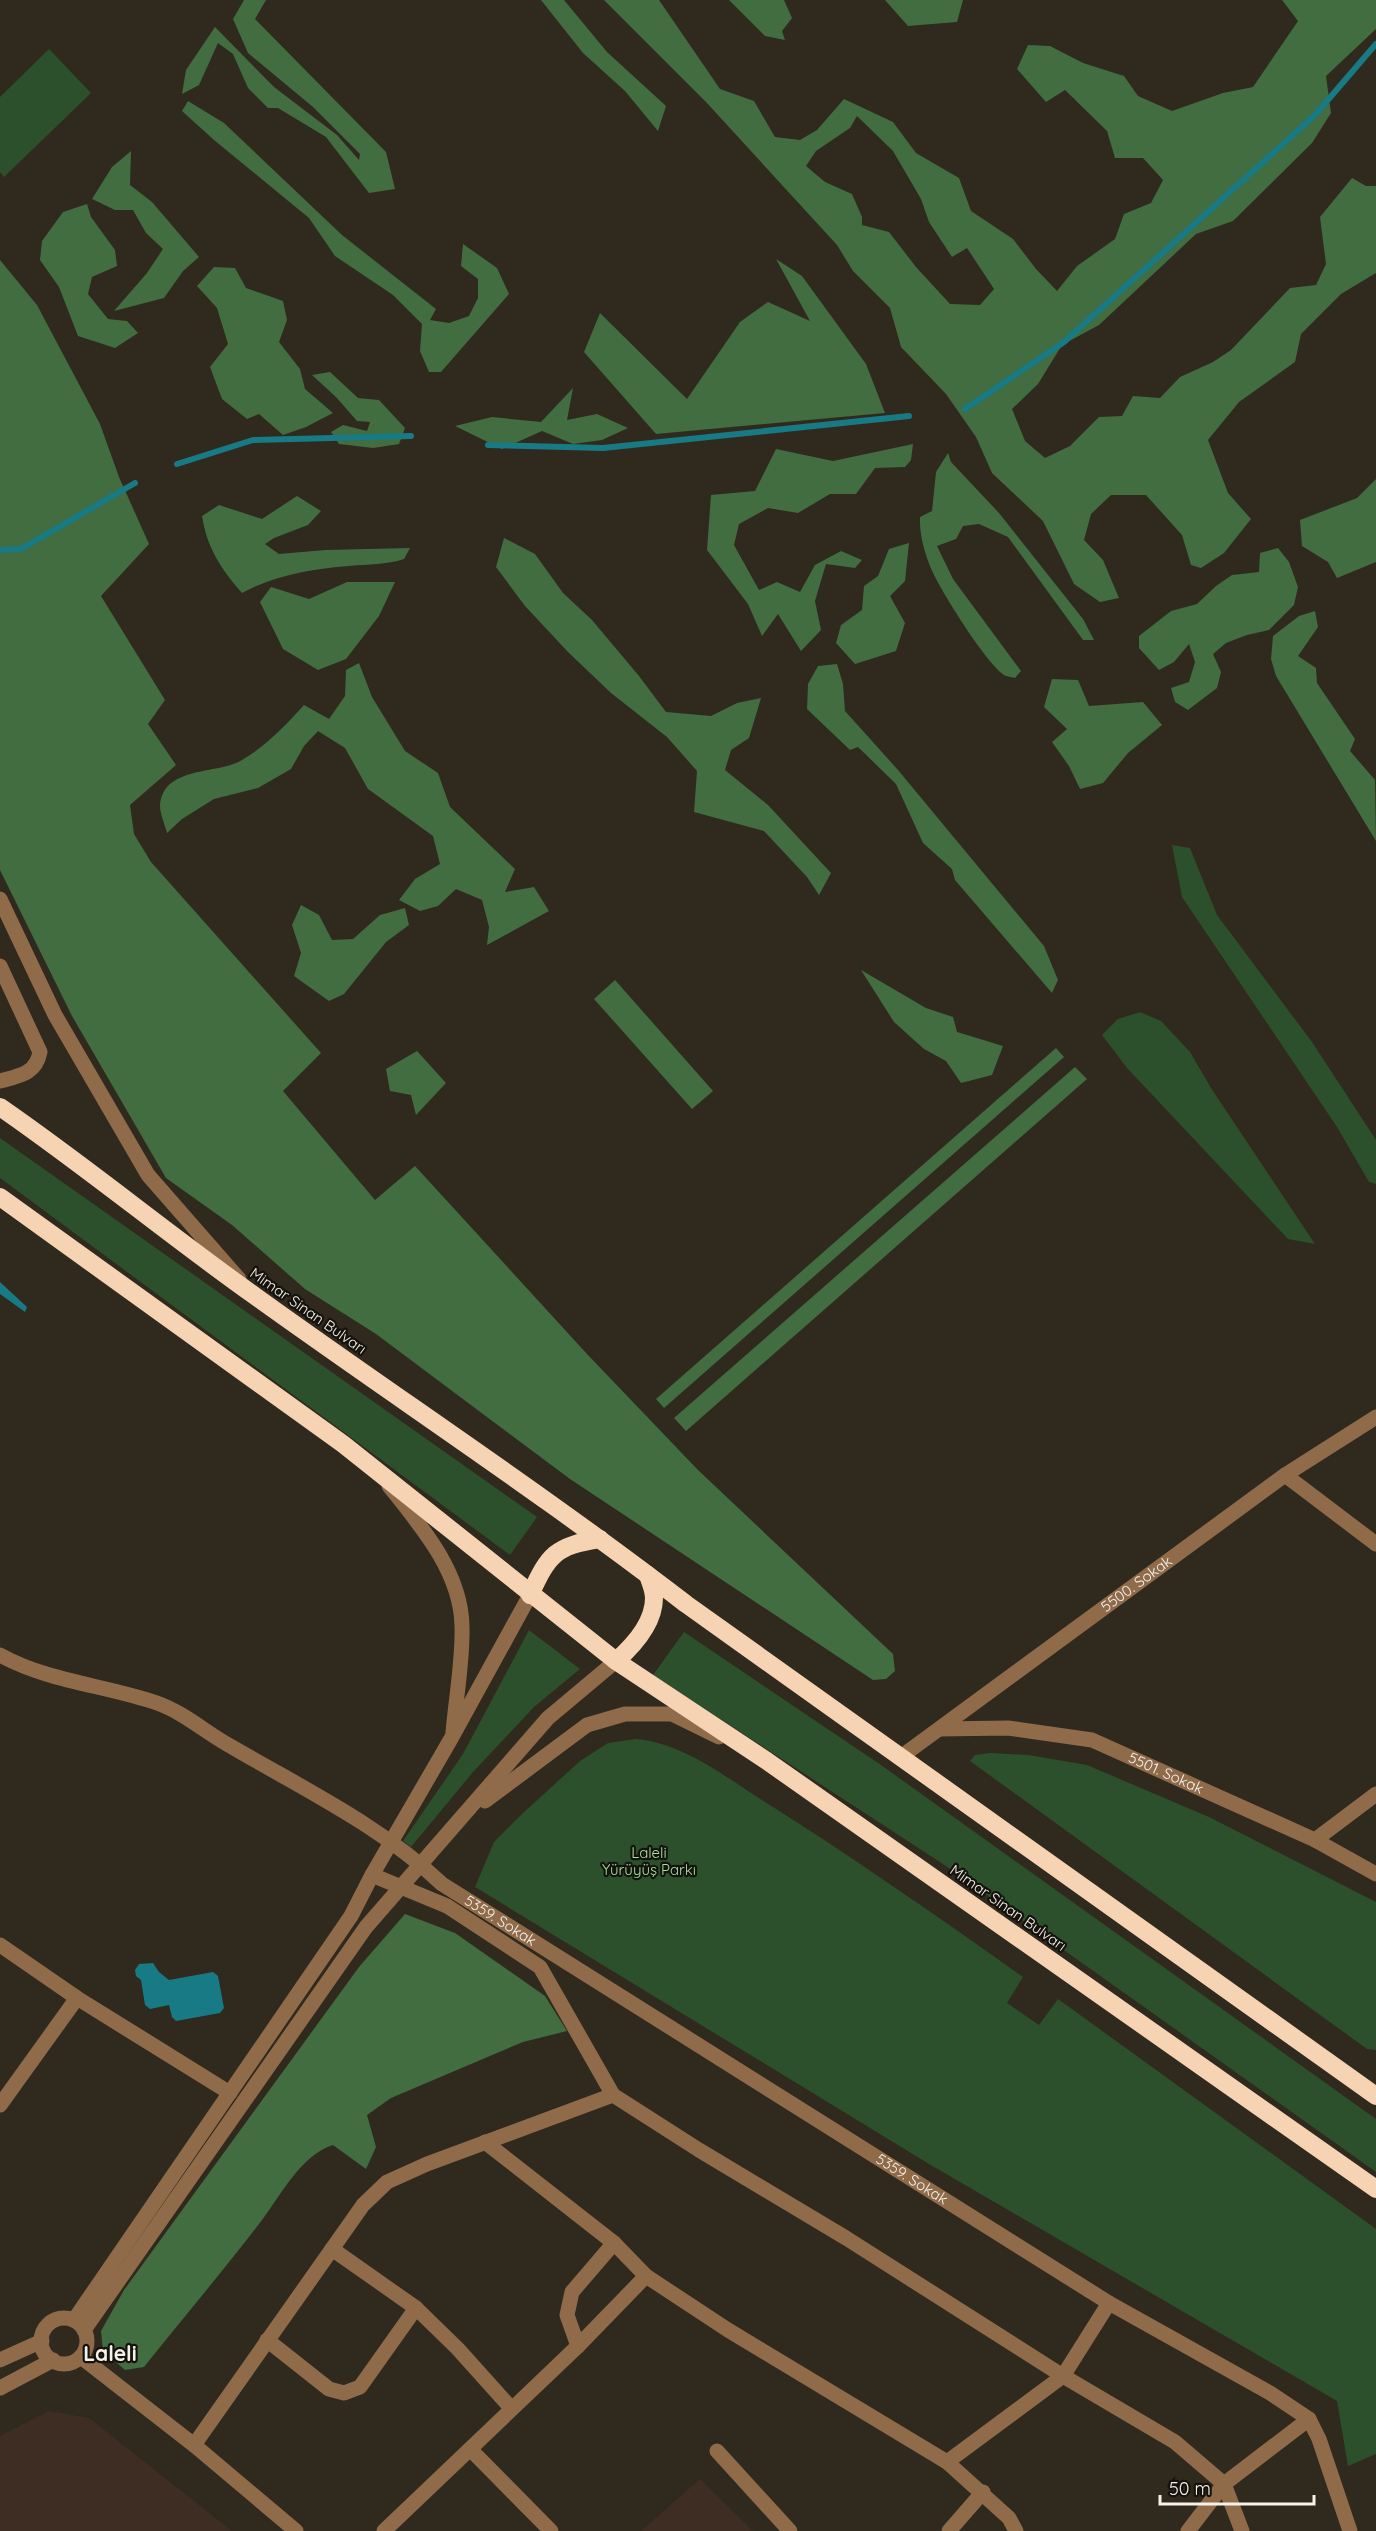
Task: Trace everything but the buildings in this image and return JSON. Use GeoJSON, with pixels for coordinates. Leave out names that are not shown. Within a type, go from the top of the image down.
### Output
{"type":"FeatureCollection","features":[{"type":"Feature","properties":{"kind":"highway","name":"Mimar Sinan Bulvarı"},"geometry":{"type":"LineString","coordinates":[[0,1107],[253,1295],[600,1539]]}},
{"type":"Feature","properties":{"kind":"highway"},"geometry":{"type":"LineString","coordinates":[[0,1197],[378,1472],[616,1661],[633,1647],[650,1618],[654,1598],[648,1575]]}},
{"type":"Feature","properties":{"kind":"highway"},"geometry":{"type":"LineString","coordinates":[[530,1595],[542,1570],[556,1552],[573,1543],[600,1539],[1376,2096]]}},
{"type":"Feature","properties":{"kind":"highway","name":"Mimar Sinan Bulvarı"},"geometry":{"type":"LineString","coordinates":[[616,1661],[767,1761],[1376,2188]]}},
{"type":"Feature","properties":{"kind":"street"},"geometry":{"type":"LineString","coordinates":[[0,899],[55,1015],[148,1175],[253,1295]]}},
{"type":"Feature","properties":{"kind":"street"},"geometry":{"type":"LineString","coordinates":[[0,966],[40,1053],[38,1064],[30,1071],[0,1081]]}},
{"type":"Feature","properties":{"kind":"street","name":"5500. Sokak"},"geometry":{"type":"LineString","coordinates":[[902,1756],[1285,1475],[1376,1417]]}},
{"type":"Feature","properties":{"kind":"street"},"geometry":{"type":"LineString","coordinates":[[378,1472],[423,1529],[452,1579],[462,1625],[452,1737]]}},
{"type":"Feature","properties":{"kind":"street"},"geometry":{"type":"LineString","coordinates":[[1285,1475],[1376,1544]]}},
{"type":"Feature","properties":{"kind":"street"},"geometry":{"type":"LineString","coordinates":[[79,2325],[230,2093],[351,1916],[530,1595]]}},
{"type":"Feature","properties":{"kind":"street","name":"5359. Sokak"},"geometry":{"type":"LineString","coordinates":[[2,1661],[47,1676],[158,1704],[194,1721],[222,1742],[369,1826],[420,1863],[442,1884],[1109,2303],[1270,2393],[1309,2419]]}},
{"type":"Feature","properties":{"kind":"street"},"geometry":{"type":"LineString","coordinates":[[79,2325],[366,1927],[548,1718],[616,1661]]}},
{"type":"Feature","properties":{"kind":"street"},"geometry":{"type":"LineString","coordinates":[[463,1817],[587,1725],[625,1713],[672,1714],[767,1761]]}},
{"type":"Feature","properties":{"kind":"street","name":"5501. Sokak"},"geometry":{"type":"LineString","coordinates":[[940,1729],[1008,1728],[1092,1740],[1314,1840],[1376,1874]]}},
{"type":"Feature","properties":{"kind":"street"},"geometry":{"type":"LineString","coordinates":[[1314,1840],[1376,1794]]}},
{"type":"Feature","properties":{"kind":"street"},"geometry":{"type":"LineString","coordinates":[[372,1875],[447,1906],[540,1967],[613,2095],[699,2150],[846,2238],[1063,2376],[1176,2442],[1224,2484],[1242,2531]]}},
{"type":"Feature","properties":{"kind":"street"},"geometry":{"type":"LineString","coordinates":[[0,1945],[77,1998],[230,2093]]}},
{"type":"Feature","properties":{"kind":"street"},"geometry":{"type":"LineString","coordinates":[[0,2106],[77,1998]]}},
{"type":"Feature","properties":{"kind":"street"},"geometry":{"type":"LineString","coordinates":[[194,2445],[363,2205],[387,2182],[485,2142],[613,2095]]}},
{"type":"Feature","properties":{"kind":"street"},"geometry":{"type":"LineString","coordinates":[[485,2142],[614,2243],[646,2276],[728,2330],[947,2462],[1010,2518],[1016,2531]]}},
{"type":"Feature","properties":{"kind":"street"},"geometry":{"type":"LineString","coordinates":[[578,2346],[567,2315],[572,2292],[614,2243]]}},
{"type":"Feature","properties":{"kind":"street"},"geometry":{"type":"LineString","coordinates":[[332,2249],[416,2308],[458,2349],[511,2408]]}},
{"type":"Feature","properties":{"kind":"street"},"geometry":{"type":"LineString","coordinates":[[384,2531],[578,2346],[646,2276]]}},
{"type":"Feature","properties":{"kind":"street"},"geometry":{"type":"LineString","coordinates":[[947,2462],[1063,2376],[1109,2303]]}},
{"type":"Feature","properties":{"kind":"street"},"geometry":{"type":"LineString","coordinates":[[267,2340],[329,2389],[344,2393],[360,2387],[416,2308]]}},
{"type":"Feature","properties":{"kind":"street"},"geometry":{"type":"LineString","coordinates":[[0,2388],[52,2360],[68,2363],[81,2357],[87,2344],[79,2325],[67,2318],[52,2321],[43,2333],[43,2349],[52,2360]]}},
{"type":"Feature","properties":{"kind":"street"},"geometry":{"type":"LineString","coordinates":[[0,2360],[42,2341]]}},
{"type":"Feature","properties":{"kind":"street"},"geometry":{"type":"LineString","coordinates":[[81,2357],[194,2445],[296,2531]]}},
{"type":"Feature","properties":{"kind":"street"},"geometry":{"type":"LineString","coordinates":[[1188,2531],[1224,2484],[1309,2419],[1319,2439],[1350,2531]]}},
{"type":"Feature","properties":{"kind":"street"},"geometry":{"type":"LineString","coordinates":[[470,2449],[551,2531]]}},
{"type":"Feature","properties":{"kind":"street"},"geometry":{"type":"LineString","coordinates":[[717,2451],[790,2531]]}},
{"type":"Feature","properties":{"kind":"street"},"geometry":{"type":"LineString","coordinates":[[949,2531],[982,2493]]}},
{"type":"Feature","properties":{"kind":"shaded area"},"geometry":{"type":"Polygon","coordinates":[[[49,2411],[89,2418],[232,2531],[0,2531],[0,2436],[49,2411]]]}},
{"type":"Feature","properties":{"kind":"shaded area"},"geometry":{"type":"Polygon","coordinates":[[[700,2479],[753,2531],[641,2531],[700,2479]]]}},
{"type":"Feature","properties":{"kind":"green space"},"geometry":{"type":"Polygon","coordinates":[[[244,0],[266,0],[255,19],[386,152],[395,189],[369,193],[326,137],[278,108],[268,108],[248,88],[233,54],[218,43],[199,85],[182,94],[186,70],[215,27],[274,87],[337,135],[359,160],[360,154],[313,107],[248,53],[233,19],[244,0]]]}},
{"type":"Feature","properties":{"kind":"green space"},"geometry":{"type":"Polygon","coordinates":[[[541,0],[564,0],[607,52],[666,106],[658,131],[625,91],[583,53],[541,0]]]}},
{"type":"Feature","properties":{"kind":"green space"},"geometry":{"type":"Polygon","coordinates":[[[604,0],[659,0],[720,89],[754,101],[775,137],[800,140],[817,130],[844,99],[893,122],[916,153],[959,178],[971,211],[1013,239],[1036,269],[1057,291],[1077,266],[1115,239],[1124,214],[1151,203],[1163,180],[1143,158],[1115,158],[1107,131],[1065,90],[1046,102],[1017,69],[1028,45],[1050,46],[1083,63],[1124,76],[1138,96],[1172,111],[1223,93],[1253,87],[1298,21],[1282,0],[1376,0],[1376,29],[1326,76],[1331,113],[1312,143],[1233,221],[1196,234],[1099,325],[1062,345],[1038,384],[1012,409],[1025,441],[1045,458],[1070,446],[1099,417],[1122,416],[1133,396],[1160,398],[1180,377],[1213,362],[1231,350],[1290,288],[1316,285],[1326,264],[1320,217],[1352,178],[1366,186],[1376,186],[1376,273],[1341,294],[1301,334],[1295,362],[1239,402],[1208,440],[1228,493],[1251,519],[1224,553],[1201,568],[1191,565],[1182,535],[1146,495],[1111,495],[1091,514],[1084,540],[1103,560],[1119,598],[1100,602],[1074,584],[1043,521],[992,473],[976,437],[946,394],[901,347],[890,308],[853,271],[837,245],[706,102],[604,0]],[[857,116],[850,128],[816,151],[806,166],[825,182],[852,194],[862,217],[862,225],[889,232],[916,267],[950,304],[980,305],[994,289],[967,248],[952,257],[929,222],[921,199],[893,151],[857,116]]]}},
{"type":"Feature","properties":{"kind":"green space"},"geometry":{"type":"Polygon","coordinates":[[[729,0],[784,0],[792,18],[782,31],[785,40],[765,36],[729,0]]]}},
{"type":"Feature","properties":{"kind":"green space"},"geometry":{"type":"Polygon","coordinates":[[[885,0],[963,0],[957,22],[908,26],[885,0]]]}},
{"type":"Feature","properties":{"kind":"green space"},"geometry":{"type":"Polygon","coordinates":[[[49,49],[91,93],[4,177],[0,172],[0,97],[49,49]]]}},
{"type":"Feature","properties":{"kind":"green space"},"geometry":{"type":"Polygon","coordinates":[[[188,101],[224,123],[342,235],[436,309],[430,320],[449,323],[469,316],[478,298],[478,279],[461,266],[463,244],[497,268],[509,294],[441,372],[429,372],[420,351],[422,324],[393,295],[335,256],[309,218],[182,111],[188,101]]]}},
{"type":"Feature","properties":{"kind":"green space"},"geometry":{"type":"Polygon","coordinates":[[[131,151],[130,185],[152,202],[199,257],[183,271],[164,298],[114,311],[147,273],[163,249],[146,233],[133,210],[115,210],[92,199],[112,167],[131,151]]]}},
{"type":"Feature","properties":{"kind":"green space"},"geometry":{"type":"Polygon","coordinates":[[[87,204],[91,217],[115,250],[117,266],[92,277],[88,294],[108,319],[127,321],[138,333],[115,348],[78,336],[59,287],[40,260],[42,241],[63,212],[87,204]]]}},
{"type":"Feature","properties":{"kind":"green space"},"geometry":{"type":"Polygon","coordinates":[[[776,259],[802,276],[866,364],[885,413],[656,434],[584,352],[600,313],[687,399],[740,322],[768,302],[810,321],[776,259]]]}},
{"type":"Feature","properties":{"kind":"green space"},"geometry":{"type":"Polygon","coordinates":[[[0,260],[37,305],[100,424],[119,477],[149,544],[101,596],[165,700],[148,724],[176,765],[130,805],[134,834],[151,862],[321,1053],[283,1091],[375,1200],[415,1166],[587,1354],[698,1470],[893,1654],[895,1671],[886,1679],[873,1680],[570,1479],[376,1334],[305,1289],[232,1225],[166,1178],[72,1016],[0,870],[0,260]]]}},
{"type":"Feature","properties":{"kind":"green space"},"geometry":{"type":"Polygon","coordinates":[[[214,267],[235,268],[246,288],[283,301],[287,320],[279,342],[300,369],[305,389],[333,413],[306,427],[283,435],[259,414],[247,419],[222,399],[210,367],[228,344],[217,308],[197,286],[214,267]]]}},
{"type":"Feature","properties":{"kind":"green space"},"geometry":{"type":"Polygon","coordinates":[[[330,372],[358,398],[379,400],[405,428],[399,444],[373,448],[339,444],[331,432],[343,425],[367,431],[370,422],[357,421],[312,375],[330,372]]]}},
{"type":"Feature","properties":{"kind":"green space"},"geometry":{"type":"Polygon","coordinates":[[[573,388],[567,420],[597,414],[628,428],[602,440],[573,444],[542,431],[502,449],[455,426],[492,417],[541,422],[573,388]]]}},
{"type":"Feature","properties":{"kind":"green space"},"geometry":{"type":"Polygon","coordinates":[[[913,444],[911,460],[905,467],[875,468],[856,494],[830,494],[798,513],[768,508],[739,524],[734,545],[759,590],[777,582],[800,592],[815,565],[841,551],[862,560],[855,568],[826,564],[815,601],[821,630],[801,651],[778,614],[762,636],[748,604],[707,550],[711,495],[755,491],[776,449],[833,461],[913,444]]]}},
{"type":"Feature","properties":{"kind":"green space"},"geometry":{"type":"Polygon","coordinates":[[[948,453],[951,462],[999,513],[1083,619],[1094,640],[1083,640],[1008,537],[979,524],[963,526],[956,539],[937,546],[953,579],[1021,671],[1015,678],[1006,676],[989,659],[967,630],[939,585],[928,561],[922,539],[920,517],[932,511],[936,472],[948,453]]]}},
{"type":"Feature","properties":{"kind":"green space"},"geometry":{"type":"Polygon","coordinates":[[[1376,479],[1376,562],[1337,578],[1328,562],[1302,546],[1300,520],[1357,498],[1376,479]]]}},
{"type":"Feature","properties":{"kind":"green space"},"geometry":{"type":"Polygon","coordinates":[[[297,496],[321,511],[308,525],[274,538],[265,544],[279,554],[325,550],[410,548],[404,559],[397,561],[294,574],[242,593],[216,558],[207,538],[202,516],[219,505],[262,519],[297,496]]]}},
{"type":"Feature","properties":{"kind":"green space"},"geometry":{"type":"Polygon","coordinates":[[[504,538],[535,554],[563,593],[592,620],[666,712],[711,716],[737,703],[761,698],[749,738],[731,750],[725,770],[768,805],[831,873],[819,895],[807,877],[764,831],[694,812],[697,771],[667,737],[611,693],[525,606],[496,567],[504,538]]]}},
{"type":"Feature","properties":{"kind":"green space"},"geometry":{"type":"Polygon","coordinates":[[[909,543],[905,581],[890,596],[905,623],[896,651],[855,664],[836,643],[841,625],[862,610],[864,586],[878,576],[889,549],[909,543]]]}},
{"type":"Feature","properties":{"kind":"green space"},"geometry":{"type":"Polygon","coordinates":[[[1278,548],[1289,562],[1298,587],[1294,605],[1269,630],[1226,643],[1213,654],[1221,672],[1217,688],[1188,710],[1175,702],[1171,688],[1189,682],[1195,662],[1189,644],[1174,662],[1159,670],[1139,648],[1139,636],[1171,611],[1197,604],[1232,575],[1259,572],[1260,553],[1278,548]]]}},
{"type":"Feature","properties":{"kind":"green space"},"geometry":{"type":"Polygon","coordinates":[[[347,582],[395,582],[379,616],[346,659],[318,670],[283,649],[260,602],[271,587],[309,599],[347,582]]]}},
{"type":"Feature","properties":{"kind":"green space"},"geometry":{"type":"Polygon","coordinates":[[[1315,611],[1318,627],[1298,656],[1316,668],[1317,683],[1355,739],[1350,751],[1375,780],[1376,841],[1276,676],[1271,659],[1273,636],[1299,616],[1315,611]]]}},
{"type":"Feature","properties":{"kind":"green space"},"geometry":{"type":"Polygon","coordinates":[[[359,663],[372,697],[405,751],[438,773],[450,807],[515,869],[505,892],[534,887],[549,911],[487,945],[489,927],[482,900],[456,889],[438,906],[420,911],[399,900],[415,879],[440,864],[433,836],[368,789],[345,748],[318,731],[304,746],[291,769],[258,788],[214,799],[182,819],[167,833],[160,806],[163,793],[171,784],[181,777],[232,765],[242,760],[283,728],[304,705],[329,719],[345,696],[346,670],[359,663]]]}},
{"type":"Feature","properties":{"kind":"green space"},"geometry":{"type":"Polygon","coordinates":[[[837,664],[843,684],[845,711],[898,770],[1044,946],[1058,980],[1052,993],[955,880],[952,869],[923,843],[896,784],[858,747],[850,750],[807,709],[808,684],[818,666],[837,664]]]}},
{"type":"Feature","properties":{"kind":"green space"},"geometry":{"type":"Polygon","coordinates":[[[1052,679],[1078,680],[1089,706],[1143,702],[1162,725],[1128,753],[1103,783],[1080,789],[1069,766],[1052,742],[1067,729],[1044,707],[1052,679]]]}},
{"type":"Feature","properties":{"kind":"green space"},"geometry":{"type":"Polygon","coordinates":[[[1172,845],[1190,848],[1217,915],[1312,1042],[1376,1140],[1376,1184],[1369,1182],[1337,1127],[1182,897],[1172,845]]]}},
{"type":"Feature","properties":{"kind":"green space"},"geometry":{"type":"Polygon","coordinates":[[[301,905],[319,915],[332,940],[353,939],[380,915],[405,908],[409,925],[386,942],[344,994],[329,1001],[294,976],[301,953],[292,925],[301,905]]]}},
{"type":"Feature","properties":{"kind":"green space"},"geometry":{"type":"Polygon","coordinates":[[[861,970],[926,1008],[953,1017],[957,1032],[1003,1046],[992,1075],[961,1083],[946,1061],[924,1049],[894,1022],[861,970]]]}},
{"type":"Feature","properties":{"kind":"green space"},"geometry":{"type":"Polygon","coordinates":[[[615,980],[713,1091],[692,1109],[594,999],[615,980]]]}},
{"type":"Feature","properties":{"kind":"green space"},"geometry":{"type":"Polygon","coordinates":[[[1140,1012],[1161,1021],[1190,1052],[1211,1088],[1315,1244],[1288,1239],[1127,1068],[1102,1035],[1118,1019],[1140,1012]]]}},
{"type":"Feature","properties":{"kind":"green space"},"geometry":{"type":"Polygon","coordinates":[[[1056,1048],[1064,1057],[664,1408],[656,1399],[1056,1048]]]}},
{"type":"Feature","properties":{"kind":"green space"},"geometry":{"type":"Polygon","coordinates":[[[417,1051],[446,1083],[416,1115],[411,1095],[390,1091],[386,1069],[417,1051]]]}},
{"type":"Feature","properties":{"kind":"green space"},"geometry":{"type":"Polygon","coordinates":[[[1075,1067],[1087,1079],[686,1431],[674,1418],[1075,1067]]]}},
{"type":"Feature","properties":{"kind":"green space"},"geometry":{"type":"Polygon","coordinates":[[[0,1138],[537,1517],[510,1555],[0,1178],[0,1138]]]}},
{"type":"Feature","properties":{"kind":"green space"},"geometry":{"type":"Polygon","coordinates":[[[529,1630],[580,1669],[534,1707],[473,1772],[411,1847],[403,1841],[463,1754],[529,1630]]]}},
{"type":"Feature","properties":{"kind":"green space"},"geometry":{"type":"Polygon","coordinates":[[[684,1632],[881,1765],[1376,2119],[1376,2172],[943,1864],[653,1675],[684,1632]]]}},
{"type":"Feature","properties":{"kind":"green space","name":"Laleli Yürüyüş Parkı"},"geometry":{"type":"Polygon","coordinates":[[[636,1739],[670,1747],[702,1762],[828,1843],[1023,1977],[1007,2003],[1039,2025],[1058,1999],[1376,2229],[1376,2454],[1348,2466],[1337,2401],[929,2164],[475,1887],[494,1842],[522,1814],[580,1761],[608,1743],[636,1739]]]}},
{"type":"Feature","properties":{"kind":"green space"},"geometry":{"type":"Polygon","coordinates":[[[990,1753],[1028,1755],[1087,1765],[1209,1817],[1376,1902],[1376,2050],[1367,2049],[970,1761],[975,1755],[990,1753]]]}},
{"type":"Feature","properties":{"kind":"green space"},"geometry":{"type":"Polygon","coordinates":[[[405,1914],[455,1933],[545,1996],[567,2031],[523,2042],[391,2098],[367,2115],[376,2147],[366,2169],[333,2145],[321,2150],[301,2167],[248,2239],[144,2367],[125,2370],[103,2351],[101,2331],[124,2290],[359,1967],[405,1914]]]}},
{"type":"Feature","properties":{"kind":"water"},"geometry":{"type":"Polygon","coordinates":[[[0,1282],[27,1307],[25,1312],[0,1294],[0,1282]]]}},
{"type":"Feature","properties":{"kind":"water"},"geometry":{"type":"Polygon","coordinates":[[[153,1963],[169,1980],[213,1972],[218,1976],[224,2008],[220,2013],[176,2021],[172,2017],[169,2005],[150,2009],[145,2005],[141,1980],[136,1976],[135,1970],[139,1964],[153,1963]]]}},
{"type":"Feature","properties":{"kind":"waterway"},"geometry":{"type":"LineString","coordinates":[[965,409],[1064,342],[1315,115],[1376,44]]}},
{"type":"Feature","properties":{"kind":"waterway"},"geometry":{"type":"LineString","coordinates":[[488,445],[603,448],[909,416]]}},
{"type":"Feature","properties":{"kind":"waterway"},"geometry":{"type":"LineString","coordinates":[[177,464],[253,440],[411,436]]}},
{"type":"Feature","properties":{"kind":"waterway"},"geometry":{"type":"LineString","coordinates":[[0,550],[21,549],[135,483]]}},
{"type":"Feature","properties":{"kind":"district","name":"Laleli"},"geometry":{"type":"Point","coordinates":[110,2354]}}]}
